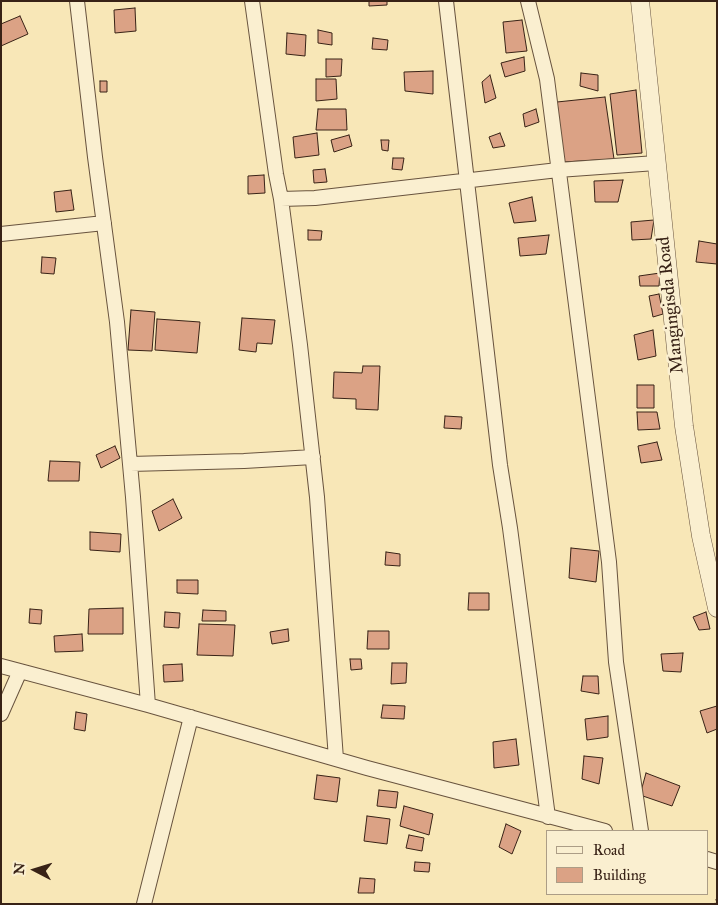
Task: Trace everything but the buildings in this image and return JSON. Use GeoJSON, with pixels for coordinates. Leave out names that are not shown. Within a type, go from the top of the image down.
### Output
{"type":"FeatureCollection","features":[{"type":"Feature","properties":{"kind":"street"},"geometry":{"type":"LineString","coordinates":[[77,1],[91,129],[117,322],[130,464],[148,705]]}},
{"type":"Feature","properties":{"kind":"street"},"geometry":{"type":"LineString","coordinates":[[252,1],[281,200],[317,497],[336,759]]}},
{"type":"Feature","properties":{"kind":"street"},"geometry":{"type":"LineString","coordinates":[[446,1],[500,465],[548,817]]}},
{"type":"Feature","properties":{"kind":"street"},"geometry":{"type":"LineString","coordinates":[[528,1],[547,79],[609,562],[616,662],[641,830]]}},
{"type":"Feature","properties":{"kind":"street","name":"Mangingisda Road"},"geometry":{"type":"LineString","coordinates":[[640,1],[684,426],[702,536],[717,608]]}},
{"type":"Feature","properties":{"kind":"street"},"geometry":{"type":"LineString","coordinates":[[281,200],[558,170],[656,163]]}},
{"type":"Feature","properties":{"kind":"street"},"geometry":{"type":"LineString","coordinates":[[1,234],[104,223]]}},
{"type":"Feature","properties":{"kind":"street"},"geometry":{"type":"LineString","coordinates":[[130,464],[312,457]]}},
{"type":"Feature","properties":{"kind":"street"},"geometry":{"type":"LineString","coordinates":[[1,666],[148,705],[548,817],[602,830]]}},
{"type":"Feature","properties":{"kind":"street"},"geometry":{"type":"LineString","coordinates":[[1,714],[20,671]]}},
{"type":"Feature","properties":{"kind":"street"},"geometry":{"type":"LineString","coordinates":[[144,904],[191,717]]}},
{"type":"Feature","properties":{"kind":"path"},"geometry":{"type":"LineString","coordinates":[[716,904],[717,899]]}}]}
